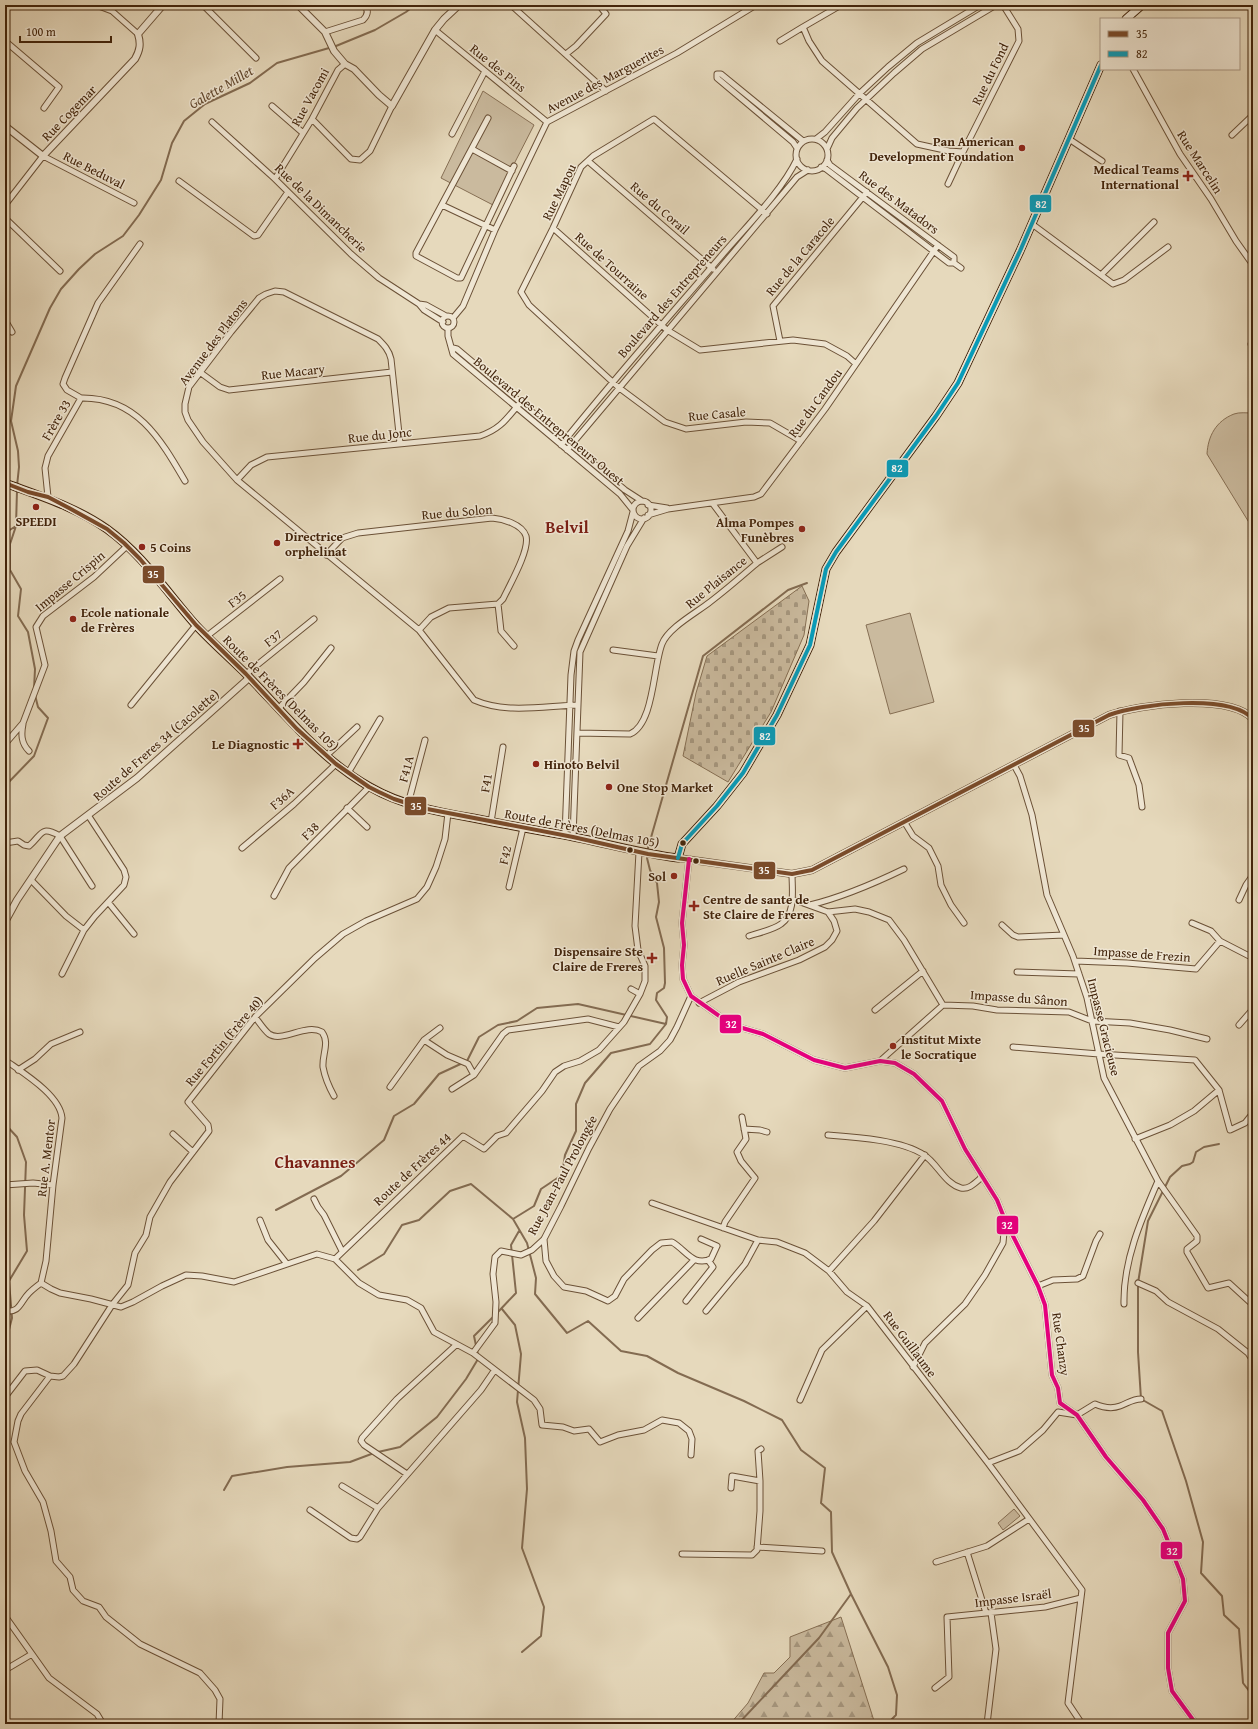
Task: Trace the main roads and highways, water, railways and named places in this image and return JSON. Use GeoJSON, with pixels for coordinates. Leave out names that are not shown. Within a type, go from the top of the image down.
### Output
{"type":"FeatureCollection","features":[{"type":"Feature","properties":{"kind":"main road"},"geometry":{"type":"LineString","coordinates":[[1127,18],[1142,5]]}},
{"type":"Feature","properties":{"kind":"main road","name":"Route de Frères (Delmas 105)"},"geometry":{"type":"LineString","coordinates":[[6,483],[28,492],[48,497],[107,529],[140,559],[196,625],[248,676],[297,729],[326,756],[369,787],[408,804],[491,822],[569,836],[639,852],[678,858],[682,844],[717,806],[743,773],[778,715],[810,644],[826,569],[836,552],[958,384],[1032,224],[1100,67]]}},
{"type":"Feature","properties":{"kind":"waterway","name":"Galette Millet"},"geometry":{"type":"LineString","coordinates":[[17,486],[19,467],[18,451],[11,421],[16,386],[50,308],[61,289],[79,269],[95,254],[123,236],[139,215],[161,180],[172,143],[184,121],[205,104],[250,83],[277,63],[336,46],[375,30],[415,5]]}},
{"type":"Feature","properties":{"kind":"waterway","name":"Galette Millet"},"geometry":{"type":"LineString","coordinates":[[5,533],[16,526],[17,490]]}},
{"type":"Feature","properties":{"kind":"waterway"},"geometry":{"type":"LineString","coordinates":[[16,526],[10,544],[10,570],[21,589],[18,616],[28,632],[35,669],[34,689]]}},
{"type":"Feature","properties":{"kind":"waterway"},"geometry":{"type":"LineString","coordinates":[[648,848],[703,656],[788,590],[807,583]]}},
{"type":"Feature","properties":{"kind":"waterway"},"geometry":{"type":"LineString","coordinates":[[5,786],[34,756],[48,718],[38,707],[35,695]]}},
{"type":"Feature","properties":{"kind":"waterway"},"geometry":{"type":"LineString","coordinates":[[513,1219],[534,1206],[541,1189],[562,1175],[565,1155],[576,1131],[576,1104],[585,1083],[611,1053],[650,1044],[666,1024],[667,1017],[656,1000],[657,993],[664,988],[665,983],[664,948],[656,917],[659,902],[657,883],[650,870],[647,858]]}},
{"type":"Feature","properties":{"kind":"waterway"},"geometry":{"type":"LineString","coordinates":[[276,1210],[341,1176],[384,1140],[394,1116],[414,1104],[439,1074],[467,1061],[479,1037],[498,1025],[517,1021],[537,1008],[578,1004],[666,1024]]}},
{"type":"Feature","properties":{"kind":"waterway"},"geometry":{"type":"LineString","coordinates":[[5,1124],[17,1137],[26,1162],[24,1215],[27,1251],[9,1281],[12,1318],[5,1345]]}},
{"type":"Feature","properties":{"kind":"waterway"},"geometry":{"type":"LineString","coordinates":[[1219,1144],[1204,1147],[1196,1152],[1193,1162],[1182,1166],[1170,1177],[1148,1221],[1138,1283],[1138,1352],[1141,1399],[1162,1411],[1186,1481],[1203,1542],[1201,1573],[1222,1596],[1224,1615],[1239,1629],[1243,1683],[1253,1696]]}},
{"type":"Feature","properties":{"kind":"waterway"},"geometry":{"type":"LineString","coordinates":[[358,1270],[384,1254],[402,1225],[419,1220],[450,1191],[471,1184],[513,1219],[527,1243],[536,1278],[535,1294],[567,1333],[588,1321],[621,1351],[647,1356],[678,1373],[744,1401],[782,1420],[801,1450],[825,1468],[821,1503],[831,1512],[832,1552],[851,1594],[888,1667],[897,1695],[896,1715],[889,1722],[889,1724]]}},
{"type":"Feature","properties":{"kind":"waterway"},"geometry":{"type":"LineString","coordinates":[[497,1313],[516,1293],[511,1245],[519,1231]]}},
{"type":"Feature","properties":{"kind":"waterway"},"geometry":{"type":"LineString","coordinates":[[502,1309],[515,1325],[521,1354],[517,1402],[525,1438],[527,1489],[522,1548],[544,1607],[541,1636],[522,1652]]}},
{"type":"Feature","properties":{"kind":"waterway"},"geometry":{"type":"LineString","coordinates":[[478,1355],[474,1336],[494,1316]]}},
{"type":"Feature","properties":{"kind":"waterway"},"geometry":{"type":"LineString","coordinates":[[378,1452],[400,1447],[437,1417],[466,1379],[478,1359]]}},
{"type":"Feature","properties":{"kind":"waterway"},"geometry":{"type":"LineString","coordinates":[[224,1490],[232,1476],[287,1467],[350,1462],[374,1453]]}},
{"type":"Feature","properties":{"kind":"waterway"},"geometry":{"type":"LineString","coordinates":[[738,1724],[819,1638],[851,1594]]}},
{"type":"Feature","properties":{"kind":"place","name":"Pan American Development Foundation"},"geometry":{"type":"Point","coordinates":[1022,148]}},
{"type":"Feature","properties":{"kind":"place","name":"Medical Teams International"},"geometry":{"type":"Point","coordinates":[1188,176]}},
{"type":"Feature","properties":{"kind":"place","name":"SPEEDI"},"geometry":{"type":"Point","coordinates":[36,507]}},
{"type":"Feature","properties":{"kind":"place","name":"Alma Pompes Funèbres"},"geometry":{"type":"Point","coordinates":[802,529]}},
{"type":"Feature","properties":{"kind":"place","name":"Directrice orphelinat"},"geometry":{"type":"Point","coordinates":[277,543]}},
{"type":"Feature","properties":{"kind":"place","name":"5 Coins"},"geometry":{"type":"Point","coordinates":[142,547]}},
{"type":"Feature","properties":{"kind":"place","name":"Ecole nationale de Frères"},"geometry":{"type":"Point","coordinates":[73,619]}},
{"type":"Feature","properties":{"kind":"place","name":"Le Diagnostic"},"geometry":{"type":"Point","coordinates":[298,744]}},
{"type":"Feature","properties":{"kind":"place","name":"Hinoto Belvil"},"geometry":{"type":"Point","coordinates":[536,764]}},
{"type":"Feature","properties":{"kind":"place","name":"One Stop Market"},"geometry":{"type":"Point","coordinates":[609,787]}},
{"type":"Feature","properties":{"kind":"place","name":"Sol"},"geometry":{"type":"Point","coordinates":[674,876]}},
{"type":"Feature","properties":{"kind":"place","name":"Centre de sante de Ste Claire de Freres"},"geometry":{"type":"Point","coordinates":[694,906]}},
{"type":"Feature","properties":{"kind":"place","name":"Dispensaire Ste Claire de Freres"},"geometry":{"type":"Point","coordinates":[652,958]}},
{"type":"Feature","properties":{"kind":"place","name":"Institut Mixte le Socratique"},"geometry":{"type":"Point","coordinates":[893,1046]}},
{"type":"Feature","properties":{"kind":"district","name":"Belvil"},"geometry":{"type":"Point","coordinates":[567,526]}},
{"type":"Feature","properties":{"kind":"district","name":"Chavannes"},"geometry":{"type":"Point","coordinates":[315,1161]}}]}
